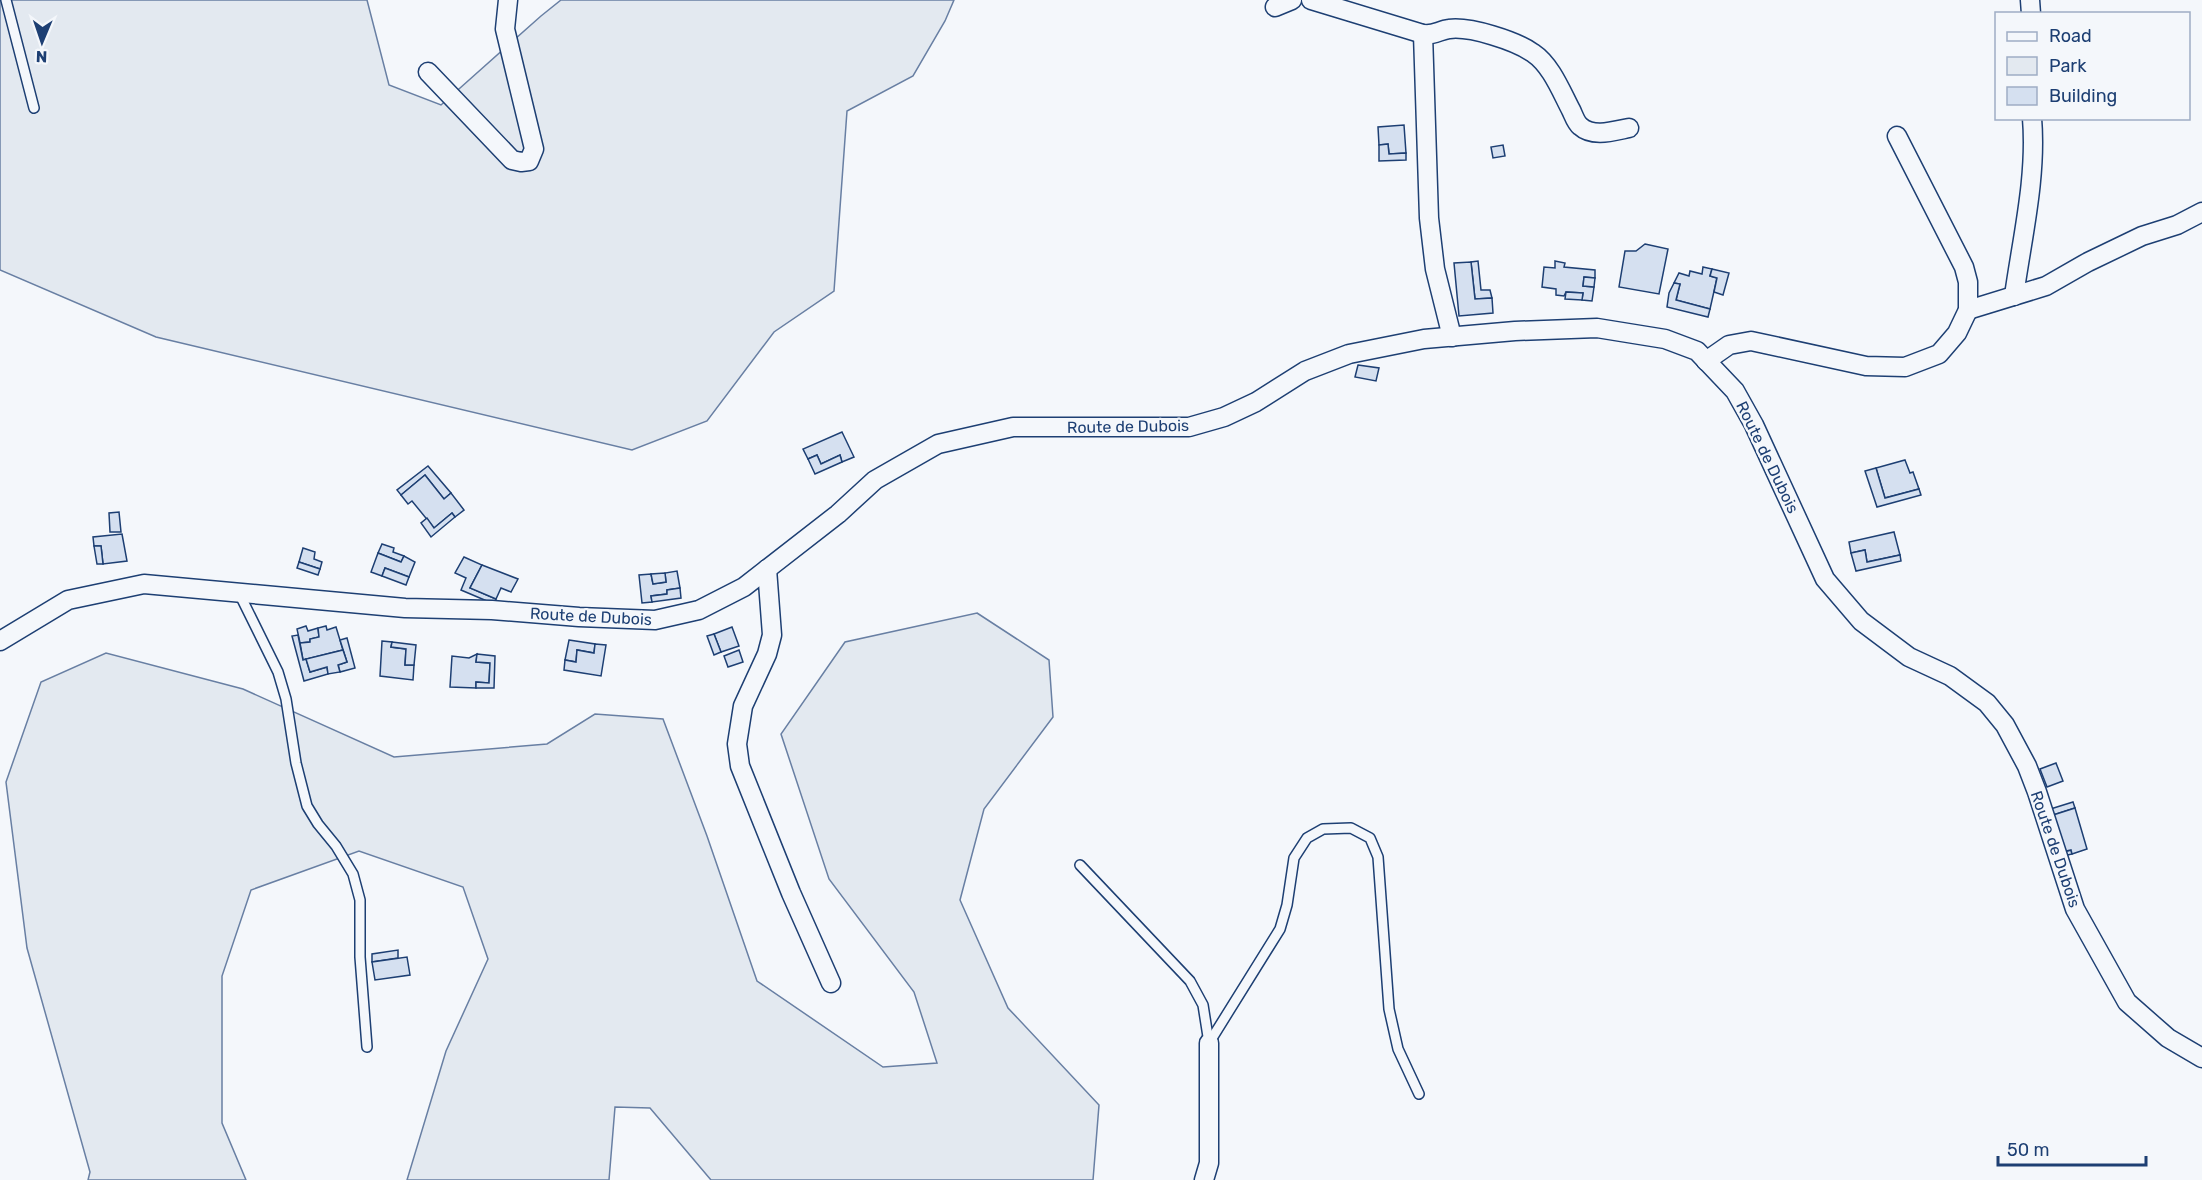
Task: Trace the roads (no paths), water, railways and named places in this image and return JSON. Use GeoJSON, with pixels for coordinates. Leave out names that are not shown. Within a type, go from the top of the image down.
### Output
{"type":"FeatureCollection","features":[{"type":"Feature","properties":{"kind":"street"},"geometry":{"type":"LineString","coordinates":[[428,72],[512,160],[529,161],[534,149],[505,29],[508,0]]}},
{"type":"Feature","properties":{"kind":"street"},"geometry":{"type":"LineString","coordinates":[[1311,0],[1423,34],[1435,34],[1449,29],[1465,29],[1510,41],[1533,53],[1544,64],[1580,126],[1592,131],[1608,133],[1629,128]]}},
{"type":"Feature","properties":{"kind":"street"},"geometry":{"type":"LineString","coordinates":[[1423,34],[1429,218],[1435,268],[1452,337]]}},
{"type":"Feature","properties":{"kind":"street"},"geometry":{"type":"LineString","coordinates":[[2014,296],[2035,140],[2032,120]]}},
{"type":"Feature","properties":{"kind":"street"},"geometry":{"type":"LineString","coordinates":[[1706,361],[1729,345],[1751,341],[1866,366],[1905,367],[1939,354],[1957,333],[1968,310],[1968,282],[1964,267],[1897,136]]}},
{"type":"Feature","properties":{"kind":"street"},"geometry":{"type":"LineString","coordinates":[[1968,310],[2046,286],[2088,262],[2142,236],[2177,225],[2202,212]]}},
{"type":"Feature","properties":{"kind":"street","name":"Route de Dubois"},"geometry":{"type":"LineString","coordinates":[[0,641],[68,600],[144,584],[405,608],[492,610],[655,620],[699,610],[744,587],[838,514],[875,480],[938,444],[1013,427],[1189,427],[1224,417],[1256,402],[1305,371],[1349,354],[1424,339],[1515,331],[1597,328],[1665,339],[1697,351],[1735,391],[1754,425],[1825,579],[1861,621],[1909,657],[1950,676],[1978,696],[1987,703],[2005,725],[2027,766],[2037,792],[2075,909],[2127,1002],[2168,1038],[2202,1059]]}},
{"type":"Feature","properties":{"kind":"street"},"geometry":{"type":"LineString","coordinates":[[767,569],[772,635],[767,654],[743,706],[737,744],[740,766],[786,883],[831,983]]}},
{"type":"Feature","properties":{"kind":"street"},"geometry":{"type":"LineString","coordinates":[[1204,1180],[1209,1163],[1209,1043]]}},
{"type":"Feature","properties":{"kind":"lane"},"geometry":{"type":"LineString","coordinates":[[6,0],[34,108]]}},
{"type":"Feature","properties":{"kind":"lane"},"geometry":{"type":"LineString","coordinates":[[238,593],[278,672],[286,699],[296,763],[307,806],[353,874],[360,900],[362,983],[367,1047]]}},
{"type":"Feature","properties":{"kind":"lane"},"geometry":{"type":"LineString","coordinates":[[1209,1043],[1280,929],[1287,905],[1294,858],[1300,848],[1307,838],[1323,829],[1351,828],[1370,838],[1378,857],[1389,1009],[1398,1049],[1419,1094]]}},
{"type":"Feature","properties":{"kind":"lane"},"geometry":{"type":"LineString","coordinates":[[1080,865],[1190,981],[1203,1005],[1209,1043]]}}]}
